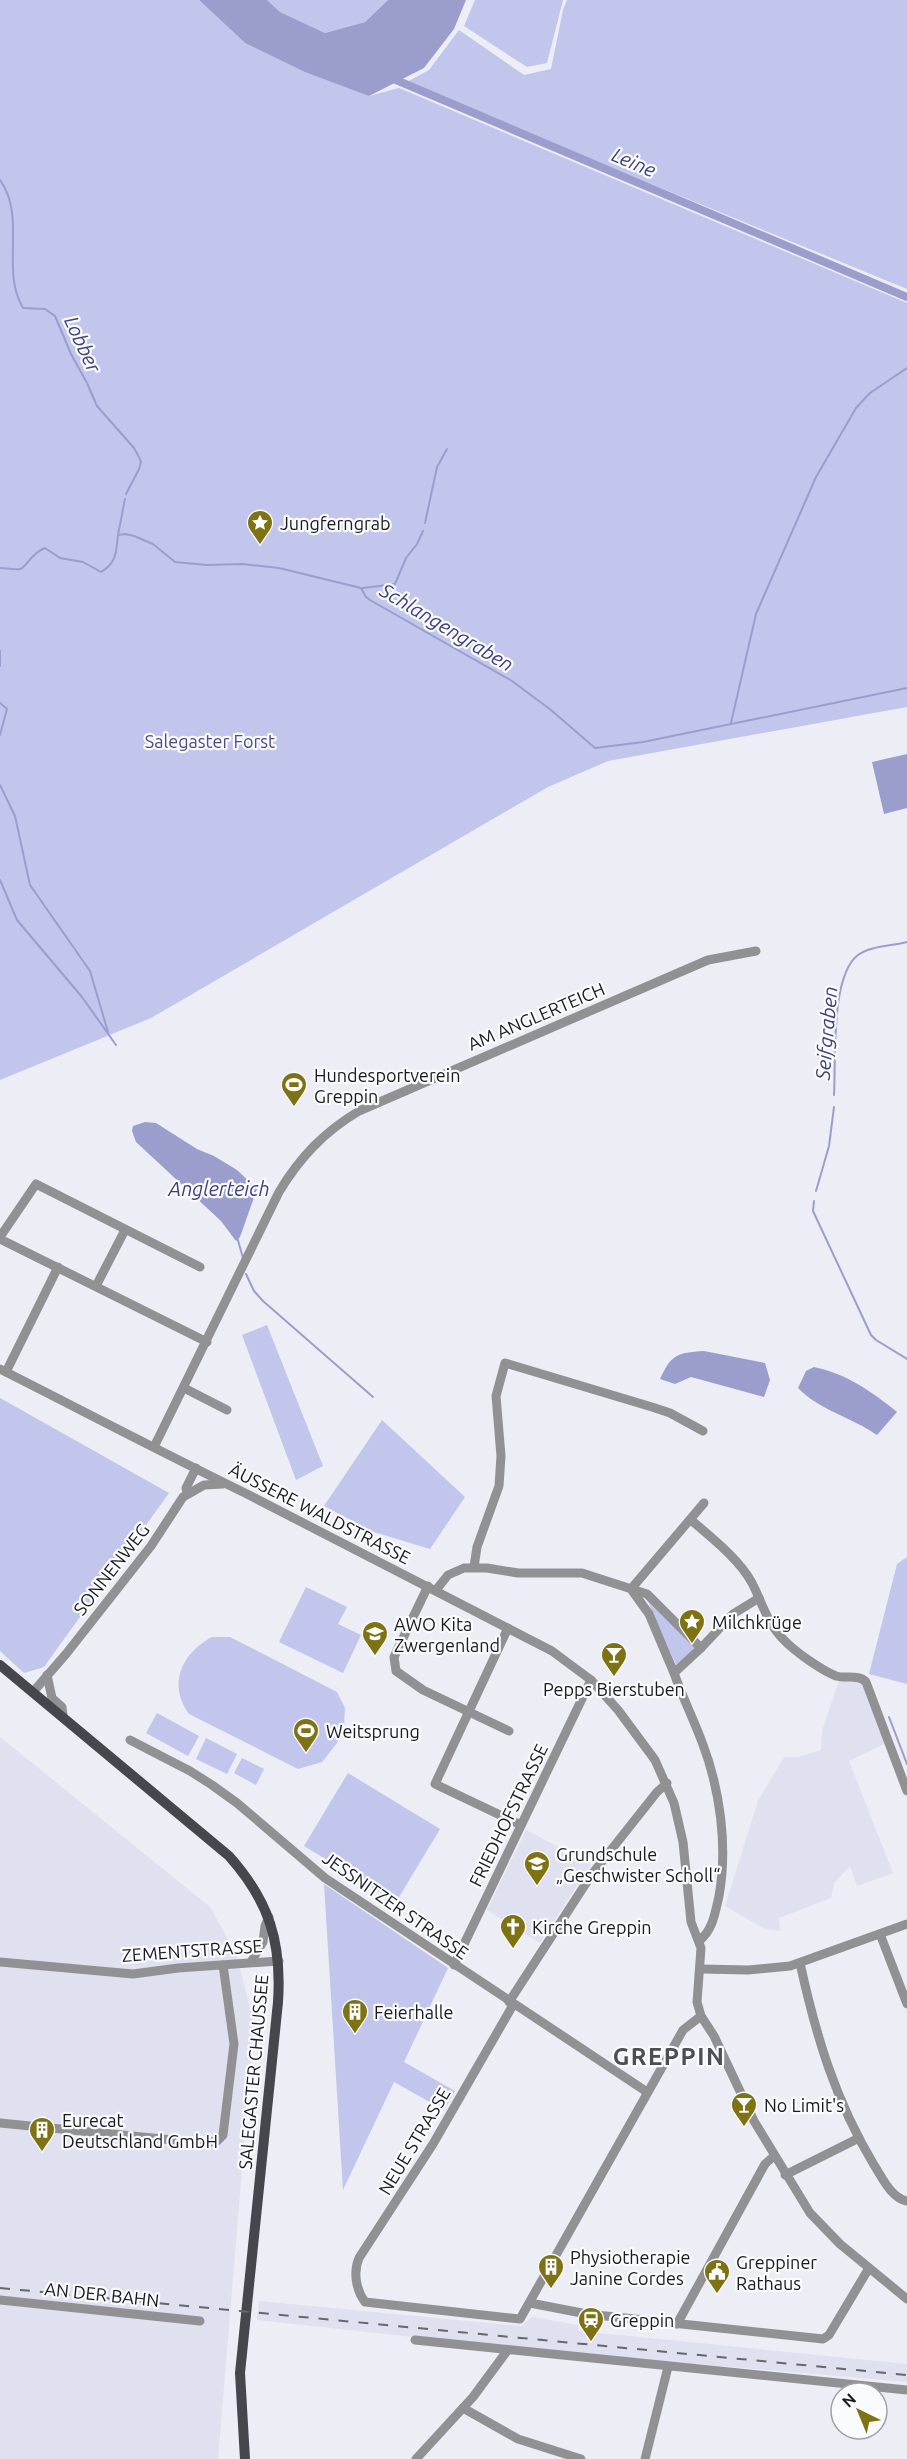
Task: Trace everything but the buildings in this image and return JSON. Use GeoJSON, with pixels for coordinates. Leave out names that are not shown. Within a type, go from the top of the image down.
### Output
{"type":"FeatureCollection","features":[{"type":"Feature","properties":{"kind":"main road","name":"SALEGASTER CHAUSSEE"},"geometry":{"type":"LineString","coordinates":[[0,1665],[229,1856],[254,1889],[269,1917],[279,1962],[278,2002],[240,2373],[244,2459]]}},
{"type":"Feature","properties":{"kind":"street","name":"AM ANGLERTEICH"},"geometry":{"type":"LineString","coordinates":[[154,1447],[279,1192],[308,1151],[334,1126],[376,1104],[708,960],[756,951]]}},
{"type":"Feature","properties":{"kind":"street"},"geometry":{"type":"LineString","coordinates":[[200,1267],[36,1184],[0,1238],[207,1342]]}},
{"type":"Feature","properties":{"kind":"street"},"geometry":{"type":"LineString","coordinates":[[96,1286],[125,1230]]}},
{"type":"Feature","properties":{"kind":"street"},"geometry":{"type":"LineString","coordinates":[[3,1370],[58,1267]]}},
{"type":"Feature","properties":{"kind":"street"},"geometry":{"type":"LineString","coordinates":[[474,1567],[477,1547],[499,1486],[501,1456],[496,1396],[505,1364],[670,1413],[703,1431]]}},
{"type":"Feature","properties":{"kind":"street","name":"ÄUSSERE WALDSTRASSE"},"geometry":{"type":"LineString","coordinates":[[3,1370],[552,1651],[591,1680],[642,1739],[667,1783],[674,1803],[682,1835],[691,1922],[702,1953],[697,2002],[701,2016]]}},
{"type":"Feature","properties":{"kind":"street"},"geometry":{"type":"LineString","coordinates":[[184,1388],[226,1410]]}},
{"type":"Feature","properties":{"kind":"street"},"geometry":{"type":"LineString","coordinates":[[196,1468],[186,1488],[187,1494],[204,1485],[223,1484]]}},
{"type":"Feature","properties":{"kind":"street","name":"SONNENWEG"},"geometry":{"type":"LineString","coordinates":[[33,1692],[151,1546],[177,1505],[187,1494]]}},
{"type":"Feature","properties":{"kind":"street"},"geometry":{"type":"LineString","coordinates":[[631,1590],[704,1503]]}},
{"type":"Feature","properties":{"kind":"street"},"geometry":{"type":"LineString","coordinates":[[692,1520],[722,1547],[752,1581],[770,1622],[784,1641],[830,1673],[841,1677],[860,1678],[866,1682],[907,1791]]}},
{"type":"Feature","properties":{"kind":"street"},"geometry":{"type":"LineString","coordinates":[[509,1731],[402,1678],[393,1666],[394,1657],[432,1588],[448,1575],[464,1568],[474,1567],[518,1573],[582,1573],[647,1594],[700,1648]]}},
{"type":"Feature","properties":{"kind":"street"},"geometry":{"type":"LineString","coordinates":[[631,1590],[649,1614],[674,1673],[702,1743],[717,1799],[723,1860],[718,1899],[709,1931],[699,1941]]}},
{"type":"Feature","properties":{"kind":"street"},"geometry":{"type":"LineString","coordinates":[[674,1673],[733,1614],[759,1598]]}},
{"type":"Feature","properties":{"kind":"street"},"geometry":{"type":"LineString","coordinates":[[508,1628],[435,1784],[521,1825]]}},
{"type":"Feature","properties":{"kind":"street"},"geometry":{"type":"LineString","coordinates":[[47,1675],[52,1698],[62,1707],[63,1716]]}},
{"type":"Feature","properties":{"kind":"street","name":"FRIEDHOFSTRASSE"},"geometry":{"type":"LineString","coordinates":[[454,1965],[591,1680]]}},
{"type":"Feature","properties":{"kind":"street","name":"JESSNITZER STRASSE"},"geometry":{"type":"LineString","coordinates":[[130,1740],[190,1770],[237,1803],[325,1878],[647,2092]]}},
{"type":"Feature","properties":{"kind":"street","name":"NEUE STRASSE"},"geometry":{"type":"LineString","coordinates":[[530,2303],[520,2319],[370,2304],[361,2296],[356,2277],[359,2258],[433,2144],[511,2003],[592,1874],[652,1797],[667,1783]]}},
{"type":"Feature","properties":{"kind":"street"},"geometry":{"type":"LineString","coordinates":[[251,1962],[263,1942],[269,1917]]}},
{"type":"Feature","properties":{"kind":"street"},"geometry":{"type":"LineString","coordinates":[[700,1969],[769,1969],[800,1963],[907,1924]]}},
{"type":"Feature","properties":{"kind":"street"},"geometry":{"type":"LineString","coordinates":[[880,1934],[907,2004]]}},
{"type":"Feature","properties":{"kind":"street","name":"ZEMENTSTRASSE"},"geometry":{"type":"LineString","coordinates":[[0,1962],[133,1974],[251,1962],[279,1962]]}},
{"type":"Feature","properties":{"kind":"street"},"geometry":{"type":"LineString","coordinates":[[800,1963],[831,2079],[858,2138],[888,2187],[902,2200],[907,2201]]}},
{"type":"Feature","properties":{"kind":"street"},"geometry":{"type":"LineString","coordinates":[[0,2123],[203,2142],[217,2141],[223,2135],[234,2044],[224,1965]]}},
{"type":"Feature","properties":{"kind":"street"},"geometry":{"type":"LineString","coordinates":[[869,2268],[830,2335],[823,2339],[572,2313],[530,2303],[683,2030],[701,2016],[774,2156],[819,2224],[907,2299]]}},
{"type":"Feature","properties":{"kind":"street"},"geometry":{"type":"LineString","coordinates":[[785,2175],[858,2138]]}},
{"type":"Feature","properties":{"kind":"street"},"geometry":{"type":"LineString","coordinates":[[677,2324],[765,2164],[774,2156]]}},
{"type":"Feature","properties":{"kind":"street","name":"AN DER BAHN"},"geometry":{"type":"LineString","coordinates":[[0,2300],[200,2321]]}},
{"type":"Feature","properties":{"kind":"street"},"geometry":{"type":"LineString","coordinates":[[415,2340],[907,2390]]}},
{"type":"Feature","properties":{"kind":"street"},"geometry":{"type":"LineString","coordinates":[[416,2459],[463,2408],[507,2351]]}},
{"type":"Feature","properties":{"kind":"street"},"geometry":{"type":"LineString","coordinates":[[645,2459],[668,2367]]}},
{"type":"Feature","properties":{"kind":"street"},"geometry":{"type":"LineString","coordinates":[[463,2408],[518,2439],[581,2459]]}},
{"type":"Feature","properties":{"kind":"shaded area"},"geometry":{"type":"Polygon","coordinates":[[[839,1681],[858,1681],[864,1685],[886,1743],[849,1761],[893,1873],[857,1886],[850,1866],[834,1883],[831,1898],[779,1918],[780,1931],[763,1928],[725,1906],[758,1801],[784,1757],[798,1757],[821,1750],[822,1731],[839,1681]]]}},
{"type":"Feature","properties":{"kind":"shaded area"},"geometry":{"type":"Polygon","coordinates":[[[0,1737],[210,1907],[236,1954],[254,2024],[218,2459],[0,2459],[0,1737]]]}},
{"type":"Feature","properties":{"kind":"shaded area","name":"Grundschule „Geschwister Scholl“"},"geometry":{"type":"Polygon","coordinates":[[[526,1830],[591,1864],[540,1943],[487,1910],[526,1830]]]}},
{"type":"Feature","properties":{"kind":"shaded area"},"geometry":{"type":"Polygon","coordinates":[[[259,2301],[521,2326],[532,2317],[578,2325],[579,2331],[907,2364],[907,2382],[699,2364],[689,2367],[257,2320],[259,2301]]]}},
{"type":"Feature","properties":{"kind":"green space","name":"Salegaster Forst"},"geometry":{"type":"Polygon","coordinates":[[[0,0],[199,0],[245,43],[369,96],[399,88],[907,303],[907,707],[608,761],[548,787],[151,1018],[0,1080],[0,0]]]}},
{"type":"Feature","properties":{"kind":"green space"},"geometry":{"type":"Polygon","coordinates":[[[267,0],[388,0],[365,22],[325,33],[280,12],[267,0]]]}},
{"type":"Feature","properties":{"kind":"green space"},"geometry":{"type":"Polygon","coordinates":[[[475,0],[563,0],[547,63],[527,67],[464,26],[475,0]]]}},
{"type":"Feature","properties":{"kind":"green space"},"geometry":{"type":"Polygon","coordinates":[[[567,0],[907,0],[907,289],[405,83],[429,70],[459,30],[524,75],[551,69],[567,0]]]}},
{"type":"Feature","properties":{"kind":"green space"},"geometry":{"type":"Polygon","coordinates":[[[267,1325],[323,1466],[296,1480],[242,1335],[267,1325]]]}},
{"type":"Feature","properties":{"kind":"green space"},"geometry":{"type":"Polygon","coordinates":[[[0,1398],[169,1493],[44,1667],[24,1673],[0,1651],[0,1398]]]}},
{"type":"Feature","properties":{"kind":"green space"},"geometry":{"type":"Polygon","coordinates":[[[382,1420],[465,1497],[430,1549],[374,1532],[324,1506],[382,1420]]]}},
{"type":"Feature","properties":{"kind":"green space"},"geometry":{"type":"Polygon","coordinates":[[[907,1557],[907,1684],[869,1674],[897,1564],[907,1557]]]}},
{"type":"Feature","properties":{"kind":"green space"},"geometry":{"type":"Polygon","coordinates":[[[306,1587],[347,1607],[338,1624],[361,1635],[343,1673],[279,1642],[306,1587]]]}},
{"type":"Feature","properties":{"kind":"green space"},"geometry":{"type":"Polygon","coordinates":[[[648,1602],[696,1647],[676,1665],[648,1602]]]}},
{"type":"Feature","properties":{"kind":"green space"},"geometry":{"type":"Polygon","coordinates":[[[212,1637],[230,1637],[337,1692],[345,1708],[344,1726],[337,1743],[322,1762],[298,1769],[189,1714],[182,1703],[179,1692],[181,1670],[193,1652],[212,1637]]]}},
{"type":"Feature","properties":{"kind":"green space"},"geometry":{"type":"Polygon","coordinates":[[[157,1713],[199,1736],[188,1756],[146,1733],[157,1713]]]}},
{"type":"Feature","properties":{"kind":"green space"},"geometry":{"type":"Polygon","coordinates":[[[206,1738],[237,1754],[227,1774],[196,1759],[206,1738]]]}},
{"type":"Feature","properties":{"kind":"green space"},"geometry":{"type":"Polygon","coordinates":[[[242,1758],[264,1769],[256,1785],[234,1773],[242,1758]]]}},
{"type":"Feature","properties":{"kind":"green space"},"geometry":{"type":"Polygon","coordinates":[[[348,1773],[440,1829],[396,1902],[304,1846],[348,1773]]]}},
{"type":"Feature","properties":{"kind":"green space"},"geometry":{"type":"Polygon","coordinates":[[[324,1884],[448,1968],[404,2062],[455,2091],[444,2110],[394,2082],[343,2190],[324,1884]]]}},
{"type":"Feature","properties":{"kind":"water"},"geometry":{"type":"Polygon","coordinates":[[[199,0],[267,0],[280,12],[325,33],[365,22],[388,0],[466,0],[454,29],[424,68],[369,96],[305,72],[245,43],[199,0]]]}},
{"type":"Feature","properties":{"kind":"water"},"geometry":{"type":"Polygon","coordinates":[[[907,754],[907,808],[884,814],[872,762],[907,754]]]}},
{"type":"Feature","properties":{"kind":"water","name":"Anglerteich"},"geometry":{"type":"Polygon","coordinates":[[[145,1122],[156,1123],[197,1149],[214,1156],[237,1170],[257,1189],[240,1237],[236,1241],[221,1221],[136,1142],[132,1131],[133,1126],[145,1122]]]}},
{"type":"Feature","properties":{"kind":"water"},"geometry":{"type":"Polygon","coordinates":[[[704,1351],[765,1363],[770,1380],[764,1397],[691,1377],[675,1384],[660,1379],[668,1364],[676,1356],[704,1351]]]}},
{"type":"Feature","properties":{"kind":"water"},"geometry":{"type":"Polygon","coordinates":[[[814,1367],[858,1384],[897,1412],[877,1435],[825,1408],[798,1388],[806,1371],[814,1367]]]}},
{"type":"Feature","properties":{"kind":"waterway","name":"Leine"},"geometry":{"type":"LineString","coordinates":[[389,77],[907,297]]}},
{"type":"Feature","properties":{"kind":"waterway","name":"Lobber"},"geometry":{"type":"LineString","coordinates":[[0,180],[8,195],[12,210],[14,277],[23,308],[45,309],[55,316],[97,406],[134,448],[139,457],[141,462],[139,469],[126,494]]}},
{"type":"Feature","properties":{"kind":"waterway"},"geometry":{"type":"LineString","coordinates":[[731,723],[756,614],[816,477],[856,408],[870,393],[907,368]]}},
{"type":"Feature","properties":{"kind":"waterway"},"geometry":{"type":"LineString","coordinates":[[425,523],[437,467],[447,449]]}},
{"type":"Feature","properties":{"kind":"waterway","name":"Lobber"},"geometry":{"type":"LineString","coordinates":[[118,535],[125,499]]}},
{"type":"Feature","properties":{"kind":"waterway"},"geometry":{"type":"LineString","coordinates":[[363,588],[395,584],[406,558],[417,544],[423,531]]}},
{"type":"Feature","properties":{"kind":"waterway","name":"Schlangengraben"},"geometry":{"type":"LineString","coordinates":[[0,568],[20,569],[36,553],[45,548],[60,558],[83,562],[101,572],[113,561],[118,535],[125,534],[153,544],[175,562],[207,565],[243,564],[279,568],[361,588],[370,600],[512,681],[551,710],[595,748],[643,742],[907,688]]}},
{"type":"Feature","properties":{"kind":"waterway","name":"Schlangengraben"},"geometry":{"type":"LineString","coordinates":[[0,651],[0,666]]}},
{"type":"Feature","properties":{"kind":"waterway"},"geometry":{"type":"LineString","coordinates":[[0,703],[7,709],[0,735]]}},
{"type":"Feature","properties":{"kind":"waterway"},"geometry":{"type":"LineString","coordinates":[[0,785],[15,816],[30,885],[90,971],[108,1032]]}},
{"type":"Feature","properties":{"kind":"waterway"},"geometry":{"type":"LineString","coordinates":[[0,880],[17,920],[82,997],[116,1045]]}},
{"type":"Feature","properties":{"kind":"waterway","name":"Seifgraben"},"geometry":{"type":"LineString","coordinates":[[834,1095],[836,1021],[843,981],[849,966],[863,952],[907,942]]}},
{"type":"Feature","properties":{"kind":"waterway","name":"Seifgraben"},"geometry":{"type":"LineString","coordinates":[[816,1191],[829,1146],[834,1107]]}},
{"type":"Feature","properties":{"kind":"waterway","name":"Seifgraben"},"geometry":{"type":"LineString","coordinates":[[814,1201],[813,1211],[871,1335],[907,1359]]}},
{"type":"Feature","properties":{"kind":"waterway"},"geometry":{"type":"LineString","coordinates":[[237,1237],[243,1258]]}},
{"type":"Feature","properties":{"kind":"waterway"},"geometry":{"type":"LineString","coordinates":[[246,1274],[254,1291],[263,1301],[373,1397]]}},
{"type":"Feature","properties":{"kind":"waterway"},"geometry":{"type":"LineString","coordinates":[[889,1717],[907,1764]]}},
{"type":"Feature","properties":{"kind":"railway"},"geometry":{"type":"LineString","coordinates":[[0,2288],[907,2375]]}},
{"type":"Feature","properties":{"kind":"place","name":"Jungferngrab"},"geometry":{"type":"Point","coordinates":[260,546]}},
{"type":"Feature","properties":{"kind":"place","name":"Hundesportverein Greppin"},"geometry":{"type":"Point","coordinates":[294,1108]}},
{"type":"Feature","properties":{"kind":"place","name":"Milchkrüge"},"geometry":{"type":"Point","coordinates":[692,1645]}},
{"type":"Feature","properties":{"kind":"place","name":"AWO Kita Zwergenland"},"geometry":{"type":"Point","coordinates":[375,1657]}},
{"type":"Feature","properties":{"kind":"place","name":"Pepps Bierstuben"},"geometry":{"type":"Point","coordinates":[614,1678]}},
{"type":"Feature","properties":{"kind":"place","name":"Weitsprung"},"geometry":{"type":"Point","coordinates":[306,1754]}},
{"type":"Feature","properties":{"kind":"place","name":"Grundschule „Geschwister Scholl“"},"geometry":{"type":"Point","coordinates":[537,1887]}},
{"type":"Feature","properties":{"kind":"place","name":"Kirche Greppin"},"geometry":{"type":"Point","coordinates":[513,1950]}},
{"type":"Feature","properties":{"kind":"place","name":"Feierhalle"},"geometry":{"type":"Point","coordinates":[355,2035]}},
{"type":"Feature","properties":{"kind":"place","name":"No Limit's"},"geometry":{"type":"Point","coordinates":[744,2128]}},
{"type":"Feature","properties":{"kind":"place","name":"Eurecat Deutschland GmbH"},"geometry":{"type":"Point","coordinates":[42,2153]}},
{"type":"Feature","properties":{"kind":"place","name":"Physiotherapie Janine Cordes"},"geometry":{"type":"Point","coordinates":[551,2290]}},
{"type":"Feature","properties":{"kind":"place","name":"Greppiner Rathaus"},"geometry":{"type":"Point","coordinates":[717,2295]}},
{"type":"Feature","properties":{"kind":"place","name":"Greppin"},"geometry":{"type":"Point","coordinates":[591,2343]}},
{"type":"Feature","properties":{"kind":"district","name":"GREPPIN"},"geometry":{"type":"Point","coordinates":[669,2056]}}]}
